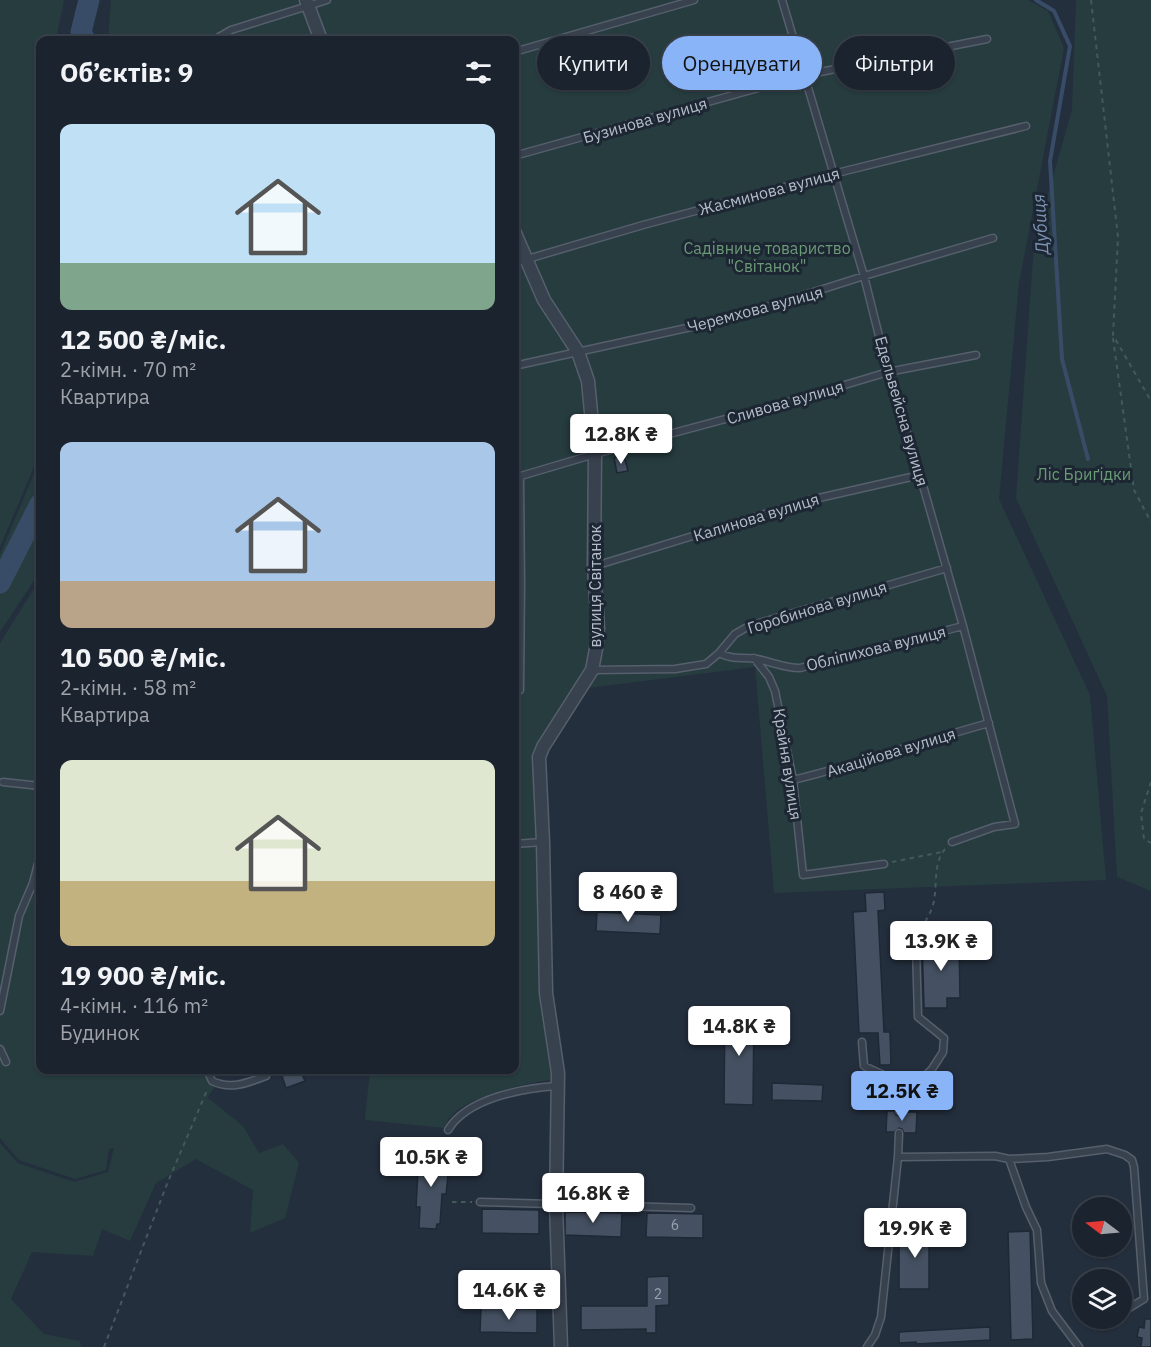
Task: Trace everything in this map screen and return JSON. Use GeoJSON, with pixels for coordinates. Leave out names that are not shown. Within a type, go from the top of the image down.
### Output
{"type":"FeatureCollection","features":[{"type":"Feature","properties":{"kind":"street"},"geometry":{"type":"LineString","coordinates":[[307,3],[319,36]]}},
{"type":"Feature","properties":{"kind":"street","name":"вулиця Світанок"},"geometry":{"type":"LineString","coordinates":[[521,262],[578,352],[588,381],[595,454],[594,567],[598,628],[592,670],[539,757],[546,993],[558,1073],[556,1205],[561,1347]]}},
{"type":"Feature","properties":{"kind":"lane"},"geometry":{"type":"LineString","coordinates":[[221,36],[231,30],[307,3],[327,0]]}},
{"type":"Feature","properties":{"kind":"lane"},"geometry":{"type":"LineString","coordinates":[[519,51],[694,0]]}},
{"type":"Feature","properties":{"kind":"lane","name":"Едельвейсна вулиця"},"geometry":{"type":"LineString","coordinates":[[782,0],[793,36]]}},
{"type":"Feature","properties":{"kind":"lane","name":"Бузинова вулиця"},"geometry":{"type":"LineString","coordinates":[[822,72],[987,39]]}},
{"type":"Feature","properties":{"kind":"lane","name":"Бузинова вулиця"},"geometry":{"type":"LineString","coordinates":[[519,155],[751,90]]}},
{"type":"Feature","properties":{"kind":"lane","name":"Едельвейсна вулиця"},"geometry":{"type":"LineString","coordinates":[[809,90],[864,276],[888,372],[947,568],[1015,824],[994,827],[952,842]]}},
{"type":"Feature","properties":{"kind":"lane","name":"Жасминова вулиця"},"geometry":{"type":"LineString","coordinates":[[521,262],[643,225],[833,174],[1026,126]]}},
{"type":"Feature","properties":{"kind":"lane","name":"Черемхова вулиця"},"geometry":{"type":"LineString","coordinates":[[519,365],[732,318],[993,238]]}},
{"type":"Feature","properties":{"kind":"lane","name":"Сливова вулиця"},"geometry":{"type":"LineString","coordinates":[[519,477],[888,372],[976,355]]}},
{"type":"Feature","properties":{"kind":"lane","name":"Калинова вулиця"},"geometry":{"type":"LineString","coordinates":[[594,567],[810,500],[920,475]]}},
{"type":"Feature","properties":{"kind":"lane","name":"Горобинова вулиця"},"geometry":{"type":"LineString","coordinates":[[592,670],[675,669],[706,664],[735,634],[749,626],[947,568]]}},
{"type":"Feature","properties":{"kind":"lane","name":"Обліпихова вулиця"},"geometry":{"type":"LineString","coordinates":[[719,653],[731,659],[754,658],[788,668],[800,668],[963,626]]}},
{"type":"Feature","properties":{"kind":"lane"},"geometry":{"type":"LineString","coordinates":[[519,637],[519,690]]}},
{"type":"Feature","properties":{"kind":"lane","name":"Крайня вулиця"},"geometry":{"type":"LineString","coordinates":[[754,658],[770,677],[775,691],[793,780],[803,875],[884,864]]}},
{"type":"Feature","properties":{"kind":"lane","name":"Акаційова вулиця"},"geometry":{"type":"LineString","coordinates":[[793,780],[844,768],[931,739],[989,723]]}},
{"type":"Feature","properties":{"kind":"lane"},"geometry":{"type":"LineString","coordinates":[[3,782],[36,786]]}},
{"type":"Feature","properties":{"kind":"lane"},"geometry":{"type":"LineString","coordinates":[[519,844],[543,842]]}},
{"type":"Feature","properties":{"kind":"lane"},"geometry":{"type":"LineString","coordinates":[[0,1011],[19,916],[36,871]]}},
{"type":"Feature","properties":{"kind":"lane"},"geometry":{"type":"LineString","coordinates":[[862,1042],[864,1066],[901,1083],[923,1078],[943,1052],[944,1038],[918,1017],[916,947]]}},
{"type":"Feature","properties":{"kind":"lane"},"geometry":{"type":"LineString","coordinates":[[0,1048],[6,1062]]}},
{"type":"Feature","properties":{"kind":"lane"},"geometry":{"type":"LineString","coordinates":[[209,1074],[212,1081],[220,1085],[236,1085],[266,1076]]}},
{"type":"Feature","properties":{"kind":"lane"},"geometry":{"type":"LineString","coordinates":[[900,1111],[901,1083]]}},
{"type":"Feature","properties":{"kind":"lane"},"geometry":{"type":"LineString","coordinates":[[448,1130],[459,1117],[484,1102],[522,1090],[558,1086]]}},
{"type":"Feature","properties":{"kind":"lane"},"geometry":{"type":"LineString","coordinates":[[867,1347],[875,1335],[881,1317],[899,1132]]}},
{"type":"Feature","properties":{"kind":"lane"},"geometry":{"type":"LineString","coordinates":[[898,1157],[995,1156],[1009,1159],[1048,1157],[1107,1149],[1125,1155],[1134,1167],[1144,1299],[1132,1306]]}},
{"type":"Feature","properties":{"kind":"lane"},"geometry":{"type":"LineString","coordinates":[[1009,1159],[1037,1230],[1041,1283],[1052,1311],[1079,1347]]}},
{"type":"Feature","properties":{"kind":"lane"},"geometry":{"type":"LineString","coordinates":[[480,1202],[691,1208]]}},
{"type":"Feature","properties":{"kind":"lane"},"geometry":{"type":"LineString","coordinates":[[489,1302],[559,1303]]}},
{"type":"Feature","properties":{"kind":"path"},"geometry":{"type":"LineString","coordinates":[[1091,0],[1118,237],[1113,335],[1134,490],[1151,522]]}},
{"type":"Feature","properties":{"kind":"path"},"geometry":{"type":"LineString","coordinates":[[1113,335],[1151,401]]}},
{"type":"Feature","properties":{"kind":"path"},"geometry":{"type":"LineString","coordinates":[[1151,782],[1141,813],[1144,839],[1151,843]]}},
{"type":"Feature","properties":{"kind":"path"},"geometry":{"type":"LineString","coordinates":[[916,947],[920,931],[933,906],[936,874],[942,852],[952,842]]}},
{"type":"Feature","properties":{"kind":"path"},"geometry":{"type":"LineString","coordinates":[[884,864],[942,852]]}},
{"type":"Feature","properties":{"kind":"path"},"geometry":{"type":"LineString","coordinates":[[104,1347],[167,1184],[212,1081]]}},
{"type":"Feature","properties":{"kind":"path"},"geometry":{"type":"LineString","coordinates":[[452,1202],[480,1202]]}},
{"type":"Feature","properties":{"kind":"green space"},"geometry":{"type":"Polygon","coordinates":[[[0,0],[64,0],[57,36],[36,36],[36,462],[0,547],[0,0]]]}},
{"type":"Feature","properties":{"kind":"green space","name":"Садівниче товариство \"Світанок\""},"geometry":{"type":"Polygon","coordinates":[[[111,0],[1028,0],[1048,11],[1064,48],[1019,283],[999,499],[1090,695],[1106,880],[774,893],[755,667],[588,688],[545,757],[549,850],[538,851],[540,996],[551,1080],[513,1087],[471,1102],[451,1116],[444,1128],[365,1120],[370,1074],[519,1074],[519,36],[108,36],[111,0]]]}},
{"type":"Feature","properties":{"kind":"green space","name":"Ліс Бриґідки"},"geometry":{"type":"Polygon","coordinates":[[[1076,0],[1151,0],[1151,891],[1117,877],[1107,696],[1016,498],[1034,243],[1072,110],[1076,0]]]}},
{"type":"Feature","properties":{"kind":"green space"},"geometry":{"type":"Polygon","coordinates":[[[36,469],[36,574],[0,632],[0,554],[36,469]]]}},
{"type":"Feature","properties":{"kind":"green space"},"geometry":{"type":"Polygon","coordinates":[[[36,586],[36,1074],[216,1074],[215,1085],[207,1097],[243,1126],[259,1153],[283,1144],[299,1163],[285,1218],[250,1233],[253,1190],[196,1159],[156,1183],[130,1241],[102,1229],[93,1256],[32,1252],[11,1299],[44,1334],[80,1341],[81,1347],[0,1347],[0,1143],[18,1163],[74,1182],[108,1172],[114,1148],[109,1149],[106,1170],[75,1179],[19,1160],[0,1138],[0,643],[36,586]]]}},
{"type":"Feature","properties":{"kind":"building"},"geometry":{"type":"Polygon","coordinates":[[[624,456],[628,471],[617,473],[614,458],[624,456]]]}},
{"type":"Feature","properties":{"kind":"building"},"geometry":{"type":"Polygon","coordinates":[[[884,892],[885,910],[878,911],[884,1032],[890,1032],[891,1065],[880,1065],[878,1033],[859,1033],[853,912],[866,911],[865,893],[884,892]]]}},
{"type":"Feature","properties":{"kind":"building"},"geometry":{"type":"Polygon","coordinates":[[[597,912],[661,915],[660,934],[596,931],[597,912]]]}},
{"type":"Feature","properties":{"kind":"building"},"geometry":{"type":"Polygon","coordinates":[[[922,939],[959,939],[960,998],[947,998],[947,1008],[924,1008],[922,939]]]}},
{"type":"Feature","properties":{"kind":"building"},"geometry":{"type":"Polygon","coordinates":[[[725,1009],[754,1010],[753,1105],[724,1104],[725,1009]]]}},
{"type":"Feature","properties":{"kind":"building"},"geometry":{"type":"Polygon","coordinates":[[[302,1074],[305,1081],[286,1088],[282,1076],[302,1074]]]}},
{"type":"Feature","properties":{"kind":"building"},"geometry":{"type":"Polygon","coordinates":[[[772,1083],[823,1085],[822,1101],[772,1100],[772,1083]]]}},
{"type":"Feature","properties":{"kind":"building"},"geometry":{"type":"Polygon","coordinates":[[[887,1111],[894,1111],[899,1116],[904,1112],[917,1112],[916,1133],[904,1133],[899,1128],[894,1132],[886,1132],[887,1111]]]}},
{"type":"Feature","properties":{"kind":"building"},"geometry":{"type":"Polygon","coordinates":[[[424,1149],[445,1150],[443,1175],[448,1175],[446,1194],[442,1194],[440,1224],[437,1224],[436,1229],[419,1228],[420,1207],[416,1207],[418,1172],[422,1172],[424,1149]]]}},
{"type":"Feature","properties":{"kind":"building"},"geometry":{"type":"Polygon","coordinates":[[[482,1209],[539,1210],[539,1234],[482,1233],[482,1209]]]}},
{"type":"Feature","properties":{"kind":"building"},"geometry":{"type":"Polygon","coordinates":[[[565,1212],[622,1213],[621,1237],[565,1235],[565,1212]]]}},
{"type":"Feature","properties":{"kind":"building"},"geometry":{"type":"Polygon","coordinates":[[[647,1213],[703,1214],[703,1238],[646,1237],[647,1213]]]}},
{"type":"Feature","properties":{"kind":"building"},"geometry":{"type":"Polygon","coordinates":[[[914,1222],[929,1222],[929,1289],[899,1289],[899,1236],[914,1236],[914,1222]]]}},
{"type":"Feature","properties":{"kind":"building"},"geometry":{"type":"Polygon","coordinates":[[[1030,1231],[1033,1339],[1011,1340],[1008,1232],[1030,1231]]]}},
{"type":"Feature","properties":{"kind":"building"},"geometry":{"type":"Polygon","coordinates":[[[669,1276],[669,1305],[656,1306],[656,1333],[646,1333],[646,1329],[581,1330],[581,1306],[647,1306],[647,1277],[669,1276]]]}},
{"type":"Feature","properties":{"kind":"building"},"geometry":{"type":"Polygon","coordinates":[[[481,1308],[537,1309],[537,1333],[480,1332],[481,1308]]]}},
{"type":"Feature","properties":{"kind":"building"},"geometry":{"type":"Polygon","coordinates":[[[1145,1319],[1151,1319],[1151,1347],[1141,1347],[1142,1338],[1137,1337],[1139,1327],[1144,1328],[1145,1319]]]}},
{"type":"Feature","properties":{"kind":"building"},"geometry":{"type":"Polygon","coordinates":[[[990,1327],[990,1340],[899,1343],[899,1332],[990,1327]]]}},
{"type":"Feature","properties":{"kind":"waterway"},"geometry":{"type":"LineString","coordinates":[[83,36],[81,32],[89,0]]}},
{"type":"Feature","properties":{"kind":"waterway","name":"Дубиця"},"geometry":{"type":"LineString","coordinates":[[1036,0],[1054,11],[1070,46],[1050,161],[1062,359],[1088,459]]}},
{"type":"Feature","properties":{"kind":"waterway"},"geometry":{"type":"LineString","coordinates":[[0,583],[36,512]]}}]}
